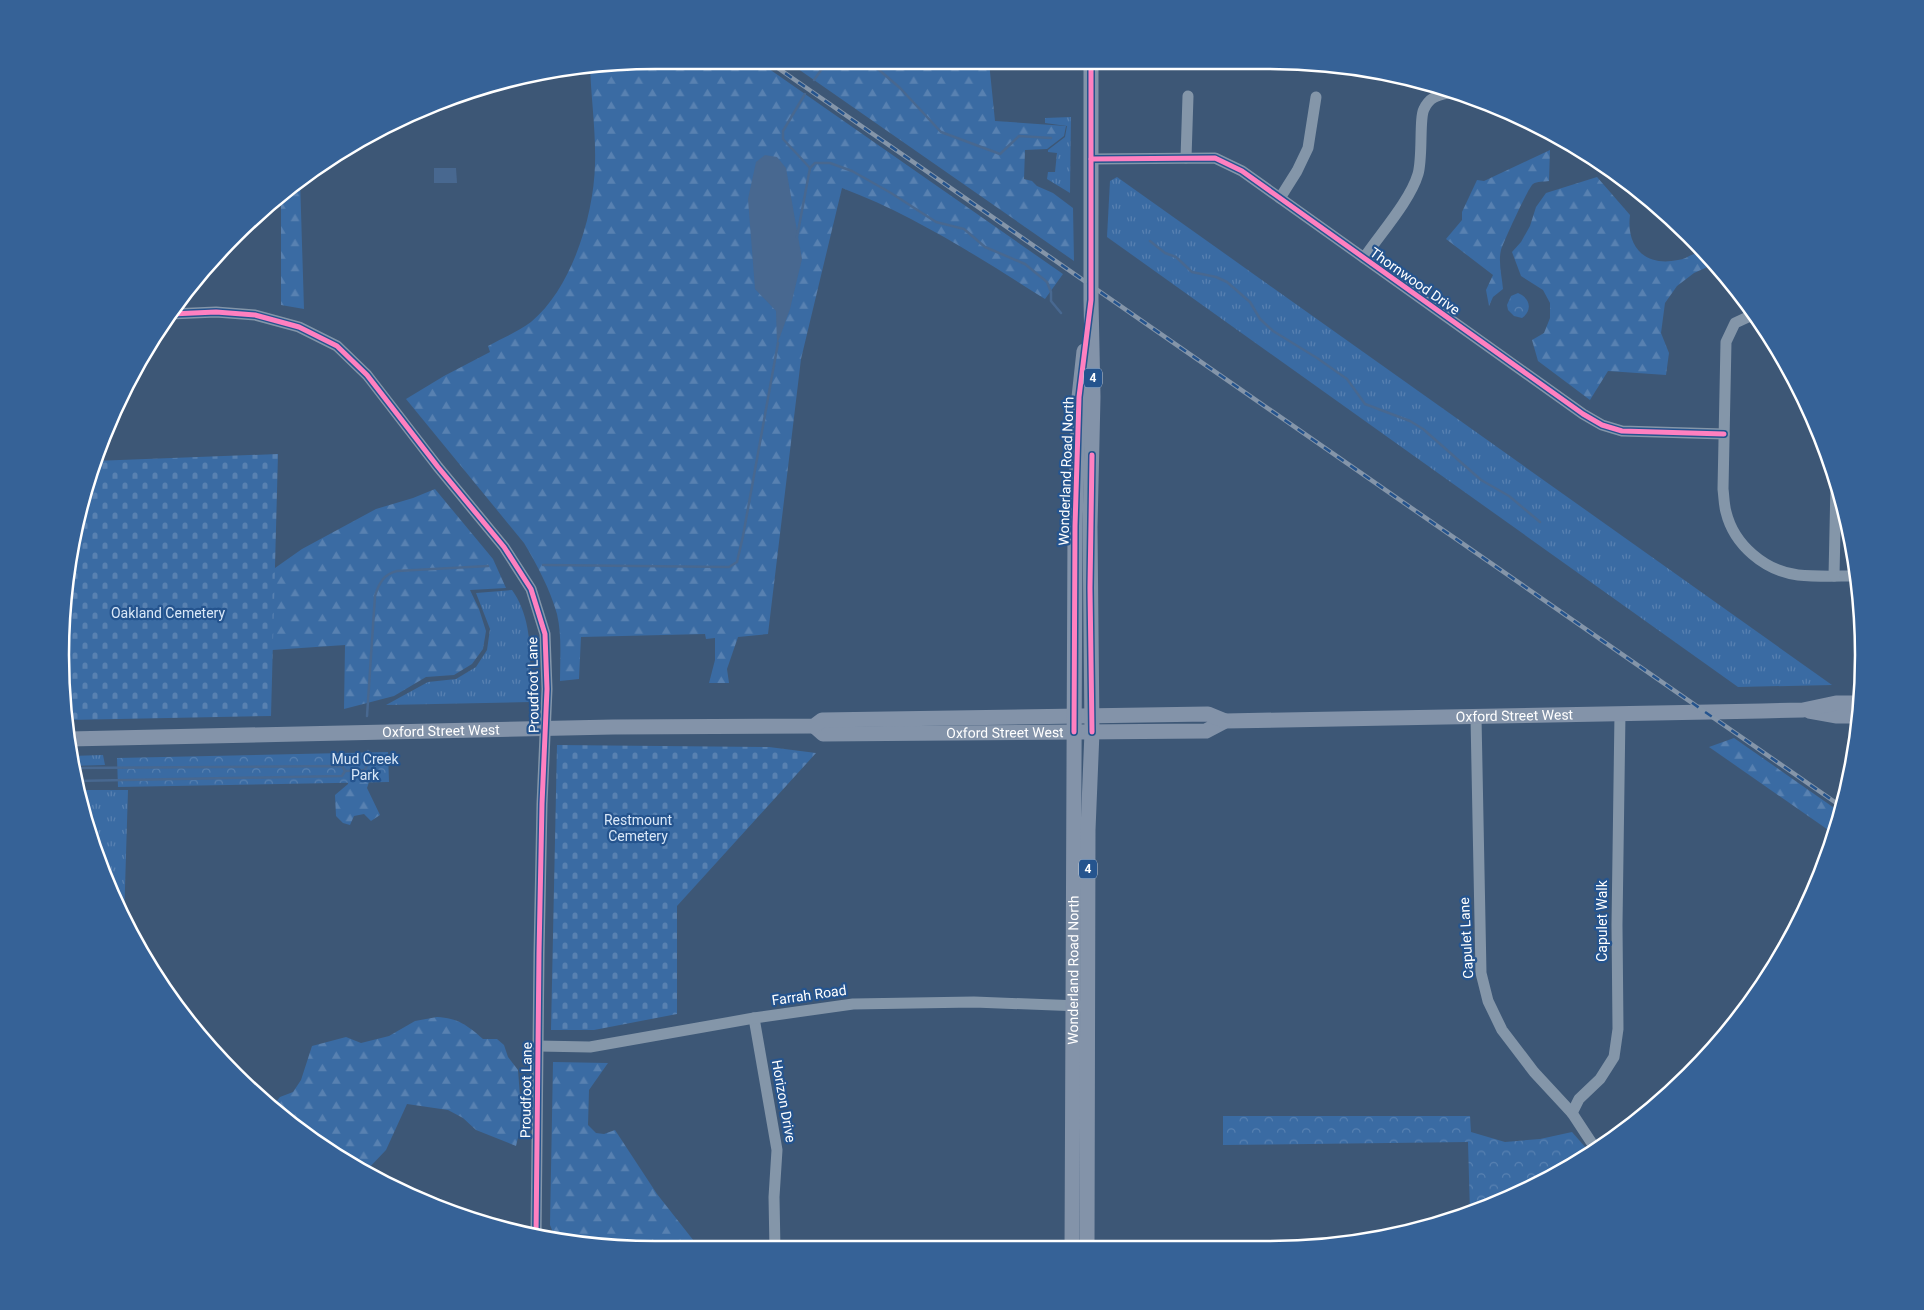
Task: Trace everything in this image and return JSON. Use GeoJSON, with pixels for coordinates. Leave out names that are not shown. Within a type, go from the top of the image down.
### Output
{"type":"FeatureCollection","features":[{"type":"Feature","properties":{"kind":"main road","name":"Wonderland Road North"},"geometry":{"type":"LineString","coordinates":[[1087,1241],[1088,830],[1092,732],[1090,526],[1093,398],[1091,69]]}},
{"type":"Feature","properties":{"kind":"main road","name":"Wonderland Road North"},"geometry":{"type":"LineString","coordinates":[[1072,1241],[1075,526],[1079,397],[1091,300]]}},
{"type":"Feature","properties":{"kind":"main road","name":"Oxford Street West"},"geometry":{"type":"LineString","coordinates":[[1803,710],[1836,702],[1853,702]]}},
{"type":"Feature","properties":{"kind":"main road","name":"Oxford Street West"},"geometry":{"type":"LineString","coordinates":[[75,739],[545,729],[814,726],[822,720],[1208,714],[1226,721],[1803,710],[1837,716],[1852,716]]}},
{"type":"Feature","properties":{"kind":"main road","name":"Oxford Street West"},"geometry":{"type":"LineString","coordinates":[[814,726],[822,734],[1092,732],[1206,730],[1226,721]]}},
{"type":"Feature","properties":{"kind":"street"},"geometry":{"type":"LineString","coordinates":[[1364,258],[1406,197],[1418,174],[1422,150],[1422,112],[1429,100],[1442,95]]}},
{"type":"Feature","properties":{"kind":"street"},"geometry":{"type":"LineString","coordinates":[[1186,158],[1188,96]]}},
{"type":"Feature","properties":{"kind":"street"},"geometry":{"type":"LineString","coordinates":[[1280,198],[1297,171],[1308,148],[1316,97]]}},
{"type":"Feature","properties":{"kind":"street","name":"Thornwood Drive"},"geometry":{"type":"LineString","coordinates":[[1091,159],[1215,158],[1242,171],[1583,414],[1602,425],[1622,431],[1724,434]]}},
{"type":"Feature","properties":{"kind":"street","name":"Proudfoot Lane"},"geometry":{"type":"LineString","coordinates":[[179,314],[216,312],[254,315],[287,322],[337,346],[367,375],[438,467],[504,547],[531,589],[545,634],[547,689],[542,804],[536,1229]]}},
{"type":"Feature","properties":{"kind":"street"},"geometry":{"type":"LineString","coordinates":[[1748,318],[1735,323],[1726,342],[1723,489],[1726,513],[1734,532],[1746,550],[1762,562],[1782,572],[1798,575],[1850,576]]}},
{"type":"Feature","properties":{"kind":"street"},"geometry":{"type":"LineString","coordinates":[[1834,576],[1836,505]]}},
{"type":"Feature","properties":{"kind":"street","name":"Capulet Walk"},"geometry":{"type":"LineString","coordinates":[[1572,1113],[1579,1099],[1600,1079],[1614,1057],[1618,1030],[1617,925],[1620,713]]}},
{"type":"Feature","properties":{"kind":"street","name":"Capulet Lane"},"geometry":{"type":"LineString","coordinates":[[1476,717],[1481,973],[1488,1001],[1502,1030],[1534,1072],[1572,1113],[1592,1144]]}},
{"type":"Feature","properties":{"kind":"street","name":"Farrah Road"},"geometry":{"type":"LineString","coordinates":[[538,1046],[590,1047],[754,1018],[853,1004],[974,1002],[1088,1007]]}},
{"type":"Feature","properties":{"kind":"street","name":"Horizon Drive"},"geometry":{"type":"LineString","coordinates":[[754,1018],[777,1150],[774,1241]]}},
{"type":"Feature","properties":{"kind":"green space"},"geometry":{"type":"Polygon","coordinates":[[[655,69],[769,69],[1063,274],[1045,299],[921,224],[842,188],[801,359],[768,634],[738,637],[727,669],[729,683],[709,683],[715,660],[715,638],[706,639],[705,634],[581,637],[579,679],[560,681],[559,622],[547,586],[534,560],[524,543],[406,399],[444,376],[490,352],[488,346],[531,322],[545,308],[569,271],[585,227],[594,184],[595,139],[591,73],[655,69]]]}},
{"type":"Feature","properties":{"kind":"green space"},"geometry":{"type":"Polygon","coordinates":[[[798,69],[990,69],[995,121],[1066,126],[1064,136],[1047,149],[1025,150],[1024,179],[1032,181],[1037,186],[1053,193],[1073,208],[1074,261],[798,69]]]}},
{"type":"Feature","properties":{"kind":"green space"},"geometry":{"type":"Polygon","coordinates":[[[1071,117],[1070,193],[1047,179],[1048,172],[1055,172],[1057,153],[1048,152],[1048,150],[1065,137],[1067,126],[1045,123],[1045,118],[1071,117]]]}},
{"type":"Feature","properties":{"kind":"green space"},"geometry":{"type":"Polygon","coordinates":[[[1550,150],[1549,181],[1533,184],[1516,215],[1500,255],[1503,289],[1493,297],[1489,306],[1486,290],[1493,275],[1446,239],[1462,220],[1462,212],[1477,180],[1484,181],[1550,150]]]}},
{"type":"Feature","properties":{"kind":"green space"},"geometry":{"type":"Polygon","coordinates":[[[1117,177],[1832,685],[1738,687],[1107,237],[1110,181],[1117,177]]]}},
{"type":"Feature","properties":{"kind":"green space"},"geometry":{"type":"Polygon","coordinates":[[[1597,177],[1630,215],[1631,237],[1640,252],[1647,257],[1666,261],[1681,259],[1696,253],[1709,266],[1694,273],[1677,286],[1665,303],[1661,333],[1669,353],[1666,375],[1608,371],[1590,400],[1538,361],[1532,340],[1544,333],[1550,318],[1550,303],[1543,290],[1521,276],[1512,252],[1521,242],[1530,226],[1536,207],[1546,193],[1597,177]]]}},
{"type":"Feature","properties":{"kind":"green space"},"geometry":{"type":"Polygon","coordinates":[[[300,188],[304,309],[281,305],[281,204],[300,188]]]}},
{"type":"Feature","properties":{"kind":"green space"},"geometry":{"type":"Polygon","coordinates":[[[1518,293],[1529,304],[1528,311],[1522,318],[1514,316],[1508,310],[1507,305],[1511,296],[1518,293]]]}},
{"type":"Feature","properties":{"kind":"green space","name":"Oakland Cemetery"},"geometry":{"type":"Polygon","coordinates":[[[278,454],[271,716],[73,720],[69,655],[74,578],[89,503],[102,461],[278,454]]]}},
{"type":"Feature","properties":{"kind":"green space"},"geometry":{"type":"Polygon","coordinates":[[[435,489],[493,559],[506,588],[470,590],[486,631],[483,649],[472,664],[454,675],[426,677],[394,696],[344,709],[345,645],[242,652],[72,716],[71,703],[158,650],[302,549],[376,509],[435,489]]]}},
{"type":"Feature","properties":{"kind":"green space"},"geometry":{"type":"Polygon","coordinates":[[[512,590],[525,616],[528,630],[530,644],[530,702],[386,705],[428,682],[456,679],[476,667],[487,650],[490,629],[476,593],[512,590]]]}},
{"type":"Feature","properties":{"kind":"green space"},"geometry":{"type":"Polygon","coordinates":[[[1734,738],[1835,808],[1828,830],[1709,747],[1734,738]]]}},
{"type":"Feature","properties":{"kind":"green space","name":"Restmount Cemetery"},"geometry":{"type":"Polygon","coordinates":[[[557,745],[769,747],[816,753],[677,906],[677,1014],[594,1030],[551,1030],[557,745]]]}},
{"type":"Feature","properties":{"kind":"green space","name":"Mud Creek Park"},"geometry":{"type":"Polygon","coordinates":[[[388,752],[389,782],[118,787],[117,758],[388,752]]]}},
{"type":"Feature","properties":{"kind":"green space"},"geometry":{"type":"Polygon","coordinates":[[[103,755],[105,765],[79,766],[78,756],[103,755]]]}},
{"type":"Feature","properties":{"kind":"green space"},"geometry":{"type":"Polygon","coordinates":[[[349,766],[371,776],[367,788],[380,815],[371,821],[364,814],[354,816],[350,825],[343,823],[336,816],[335,795],[348,784],[349,766]]]}},
{"type":"Feature","properties":{"kind":"green space"},"geometry":{"type":"Polygon","coordinates":[[[85,790],[128,790],[124,904],[100,843],[85,790]]]}},
{"type":"Feature","properties":{"kind":"green space"},"geometry":{"type":"Polygon","coordinates":[[[437,1017],[457,1021],[467,1026],[483,1039],[497,1039],[504,1045],[508,1057],[518,1070],[521,1109],[520,1129],[516,1146],[476,1130],[463,1118],[448,1110],[407,1104],[386,1150],[370,1167],[329,1142],[276,1102],[280,1097],[293,1092],[301,1080],[312,1046],[346,1037],[361,1043],[389,1036],[415,1021],[437,1017]]]}},
{"type":"Feature","properties":{"kind":"green space"},"geometry":{"type":"Polygon","coordinates":[[[553,1062],[608,1063],[589,1090],[588,1125],[596,1133],[604,1134],[615,1130],[657,1194],[694,1241],[617,1240],[578,1236],[553,1232],[550,1225],[553,1062]]]}},
{"type":"Feature","properties":{"kind":"green space"},"geometry":{"type":"Polygon","coordinates":[[[1223,1116],[1470,1116],[1471,1132],[1505,1142],[1540,1139],[1572,1132],[1586,1148],[1528,1181],[1470,1205],[1468,1142],[1223,1145],[1223,1116]]]}},
{"type":"Feature","properties":{"kind":"shaded area"},"geometry":{"type":"Polygon","coordinates":[[[765,155],[777,157],[786,168],[802,259],[790,309],[777,345],[776,311],[755,289],[748,199],[756,162],[765,155]]]}},
{"type":"Feature","properties":{"kind":"shaded area"},"geometry":{"type":"Polygon","coordinates":[[[434,168],[456,168],[457,183],[434,183],[434,168]]]}},
{"type":"Feature","properties":{"kind":"waterway"},"geometry":{"type":"LineString","coordinates":[[814,80],[822,69]]}},
{"type":"Feature","properties":{"kind":"waterway"},"geometry":{"type":"LineString","coordinates":[[878,69],[900,88],[941,132],[1000,154],[1019,136],[1051,138]]}},
{"type":"Feature","properties":{"kind":"waterway"},"geometry":{"type":"LineString","coordinates":[[805,94],[783,131],[783,139],[810,168]]}},
{"type":"Feature","properties":{"kind":"waterway"},"geometry":{"type":"LineString","coordinates":[[797,237],[810,168],[815,163],[830,163],[852,171],[936,222],[964,229],[985,247],[1025,264],[1047,282],[1051,292],[1051,301],[1061,313]]}},
{"type":"Feature","properties":{"kind":"waterway"},"geometry":{"type":"LineString","coordinates":[[1150,241],[1165,253],[1176,257],[1192,272],[1216,277],[1227,282],[1250,302],[1260,319],[1273,331],[1347,379],[1365,404],[1410,421],[1423,429],[1481,480],[1509,496],[1540,522]]}},
{"type":"Feature","properties":{"kind":"waterway"},"geometry":{"type":"LineString","coordinates":[[543,565],[729,567],[737,562],[778,343]]}},
{"type":"Feature","properties":{"kind":"waterway"},"geometry":{"type":"LineString","coordinates":[[367,716],[375,596],[383,580],[389,574],[397,571],[488,566]]}},
{"type":"Feature","properties":{"kind":"waterway"},"geometry":{"type":"LineString","coordinates":[[80,768],[342,766],[345,771],[365,770],[369,760],[368,751]]}},
{"type":"Feature","properties":{"kind":"waterway"},"geometry":{"type":"LineString","coordinates":[[83,781],[342,776],[345,771]]}},
{"type":"Feature","properties":{"kind":"railway"},"geometry":{"type":"LineString","coordinates":[[779,69],[1836,803]]}},
{"type":"Feature","properties":{"kind":"cycle path"},"geometry":{"type":"LineString","coordinates":[[1074,732],[1075,526],[1079,397],[1091,300],[1091,69]]}},
{"type":"Feature","properties":{"kind":"cycle path"},"geometry":{"type":"LineString","coordinates":[[1091,159],[1215,158],[1242,171],[1583,414],[1602,425],[1622,431],[1724,434]]}},
{"type":"Feature","properties":{"kind":"cycle path"},"geometry":{"type":"LineString","coordinates":[[179,314],[216,312],[255,315],[299,327],[337,346],[367,375],[438,467],[504,547],[531,589],[545,634],[547,689],[542,804],[536,1229]]}},
{"type":"Feature","properties":{"kind":"cycle path"},"geometry":{"type":"LineString","coordinates":[[1092,455],[1090,588],[1092,732]]}}]}
